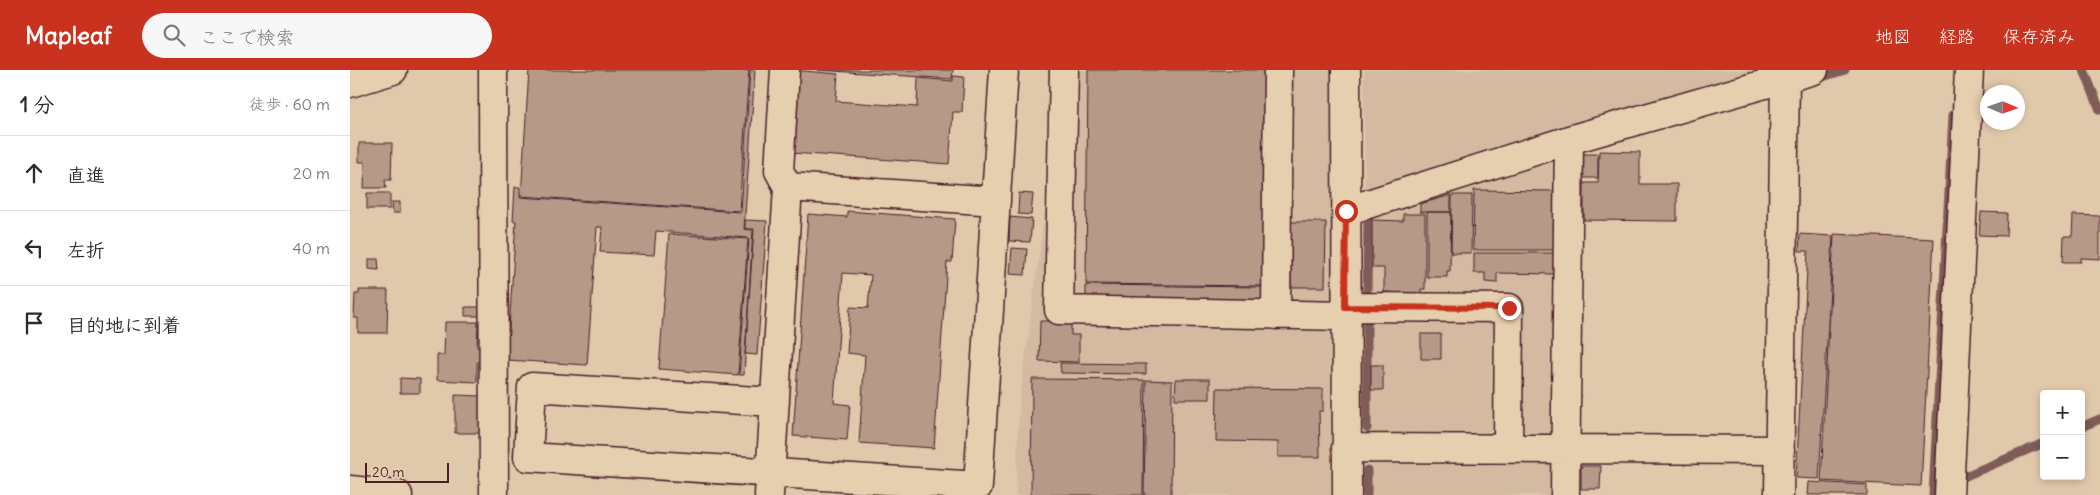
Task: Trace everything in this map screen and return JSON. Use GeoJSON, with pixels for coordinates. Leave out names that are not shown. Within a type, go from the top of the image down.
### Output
{"type":"FeatureCollection","features":[{"type":"Feature","properties":{"kind":"street"},"geometry":{"type":"LineString","coordinates":[[350,83],[393,70]]}},
{"type":"Feature","properties":{"kind":"street"},"geometry":{"type":"LineString","coordinates":[[493,70],[494,495]]}},
{"type":"Feature","properties":{"kind":"street"},"geometry":{"type":"LineString","coordinates":[[770,484],[788,187],[779,171],[785,70]]}},
{"type":"Feature","properties":{"kind":"street"},"geometry":{"type":"LineString","coordinates":[[775,402],[532,387],[528,457],[770,484],[978,486],[1004,70]]}},
{"type":"Feature","properties":{"kind":"street"},"geometry":{"type":"LineString","coordinates":[[1064,70],[1059,310],[1276,315],[1509,308],[1508,448]]}},
{"type":"Feature","properties":{"kind":"street"},"geometry":{"type":"LineString","coordinates":[[1276,315],[1278,70]]}},
{"type":"Feature","properties":{"kind":"street"},"geometry":{"type":"LineString","coordinates":[[1346,70],[1345,312],[1347,495]]}},
{"type":"Feature","properties":{"kind":"street"},"geometry":{"type":"LineString","coordinates":[[1346,211],[1569,140],[1814,70]]}},
{"type":"Feature","properties":{"kind":"street"},"geometry":{"type":"LineString","coordinates":[[1949,495],[1970,70]]}},
{"type":"Feature","properties":{"kind":"street"},"geometry":{"type":"LineString","coordinates":[[1779,495],[1785,78]]}},
{"type":"Feature","properties":{"kind":"street"},"geometry":{"type":"LineString","coordinates":[[1565,495],[1569,140]]}},
{"type":"Feature","properties":{"kind":"street"},"geometry":{"type":"LineString","coordinates":[[788,187],[996,201]]}},
{"type":"Feature","properties":{"kind":"street"},"geometry":{"type":"LineString","coordinates":[[1346,448],[1780,450]]}},
{"type":"Feature","properties":{"kind":"street"},"geometry":{"type":"LineString","coordinates":[[350,490],[398,495]]}},
{"type":"Feature","properties":{"kind":"shaded area"},"geometry":{"type":"Polygon","coordinates":[[[1048,70],[1332,70],[1331,495],[1016,495],[1019,405],[1048,188],[1048,70]]]}},
{"type":"Feature","properties":{"kind":"shaded area"},"geometry":{"type":"Polygon","coordinates":[[[1364,70],[1787,70],[1365,196],[1364,70]]]}},
{"type":"Feature","properties":{"kind":"shaded area"},"geometry":{"type":"Polygon","coordinates":[[[1557,160],[1558,495],[1369,495],[1370,214],[1557,160]]]}},
{"type":"Feature","properties":{"kind":"building"},"geometry":{"type":"Polygon","coordinates":[[[529,70],[749,70],[739,211],[521,196],[529,70]]]}},
{"type":"Feature","properties":{"kind":"building"},"geometry":{"type":"Polygon","coordinates":[[[750,70],[755,70],[744,229],[753,230],[744,375],[739,375],[749,238],[656,231],[654,255],[600,252],[602,227],[597,227],[587,365],[507,360],[516,221],[513,221],[515,187],[520,187],[520,197],[741,212],[750,70]]]}},
{"type":"Feature","properties":{"kind":"building"},"geometry":{"type":"Polygon","coordinates":[[[793,70],[838,74],[836,101],[917,107],[918,78],[953,81],[953,76],[964,77],[962,112],[953,112],[949,164],[792,153],[793,70]]]}},
{"type":"Feature","properties":{"kind":"building"},"geometry":{"type":"Polygon","coordinates":[[[818,70],[953,70],[952,79],[818,70]]]}},
{"type":"Feature","properties":{"kind":"building"},"geometry":{"type":"Polygon","coordinates":[[[1088,70],[1264,70],[1262,286],[1086,284],[1088,70]]]}},
{"type":"Feature","properties":{"kind":"building"},"geometry":{"type":"Polygon","coordinates":[[[359,143],[392,143],[391,180],[385,180],[386,188],[364,188],[365,162],[359,162],[359,143]]]}},
{"type":"Feature","properties":{"kind":"building"},"geometry":{"type":"Polygon","coordinates":[[[1599,151],[1640,152],[1640,184],[1677,184],[1677,221],[1584,220],[1584,183],[1598,183],[1599,151]]]}},
{"type":"Feature","properties":{"kind":"building"},"geometry":{"type":"Polygon","coordinates":[[[1582,154],[1598,154],[1598,178],[1582,178],[1582,154]]]}},
{"type":"Feature","properties":{"kind":"building"},"geometry":{"type":"Polygon","coordinates":[[[1474,190],[1554,191],[1554,250],[1473,250],[1474,190]]]}},
{"type":"Feature","properties":{"kind":"building"},"geometry":{"type":"Polygon","coordinates":[[[367,193],[390,193],[390,209],[367,209],[367,193]]]}},
{"type":"Feature","properties":{"kind":"building"},"geometry":{"type":"Polygon","coordinates":[[[1019,193],[1033,194],[1031,215],[1018,214],[1019,193]]]}},
{"type":"Feature","properties":{"kind":"building"},"geometry":{"type":"Polygon","coordinates":[[[1451,195],[1451,212],[1420,212],[1420,204],[1451,195]]]}},
{"type":"Feature","properties":{"kind":"building"},"geometry":{"type":"Polygon","coordinates":[[[1452,195],[1472,195],[1471,253],[1451,253],[1452,195]]]}},
{"type":"Feature","properties":{"kind":"building"},"geometry":{"type":"Polygon","coordinates":[[[392,202],[400,202],[400,213],[393,213],[392,202]]]}},
{"type":"Feature","properties":{"kind":"building"},"geometry":{"type":"Polygon","coordinates":[[[847,211],[955,219],[952,262],[947,262],[934,448],[859,443],[865,355],[847,353],[850,307],[868,308],[871,275],[843,273],[834,403],[850,405],[847,440],[793,436],[808,214],[847,217],[847,211]]]}},
{"type":"Feature","properties":{"kind":"building"},"geometry":{"type":"Polygon","coordinates":[[[1427,212],[1451,212],[1450,271],[1447,271],[1447,277],[1427,277],[1427,212]]]}},
{"type":"Feature","properties":{"kind":"building"},"geometry":{"type":"Polygon","coordinates":[[[1981,212],[2007,213],[2006,236],[1979,235],[1981,212]]]}},
{"type":"Feature","properties":{"kind":"building"},"geometry":{"type":"Polygon","coordinates":[[[1403,214],[1425,214],[1425,289],[1421,289],[1421,294],[1384,292],[1384,268],[1372,268],[1372,220],[1403,221],[1403,214]]]}},
{"type":"Feature","properties":{"kind":"building"},"geometry":{"type":"Polygon","coordinates":[[[2073,215],[2100,216],[2100,259],[2081,258],[2081,262],[2063,262],[2064,236],[2072,236],[2073,215]]]}},
{"type":"Feature","properties":{"kind":"building"},"geometry":{"type":"Polygon","coordinates":[[[1010,217],[1032,219],[1030,242],[1009,241],[1010,217]]]}},
{"type":"Feature","properties":{"kind":"building"},"geometry":{"type":"Polygon","coordinates":[[[745,220],[767,221],[757,355],[745,354],[754,229],[745,229],[745,220]]]}},
{"type":"Feature","properties":{"kind":"building"},"geometry":{"type":"Polygon","coordinates":[[[1291,222],[1326,222],[1325,287],[1291,287],[1291,222]]]}},
{"type":"Feature","properties":{"kind":"building"},"geometry":{"type":"Polygon","coordinates":[[[669,234],[748,239],[738,375],[659,369],[669,234]]]}},
{"type":"Feature","properties":{"kind":"building"},"geometry":{"type":"Polygon","coordinates":[[[1800,234],[1833,236],[1819,479],[1796,478],[1808,251],[1799,251],[1800,234]]]}},
{"type":"Feature","properties":{"kind":"building"},"geometry":{"type":"Polygon","coordinates":[[[1834,234],[1934,239],[1921,486],[1821,481],[1834,234]]]}},
{"type":"Feature","properties":{"kind":"building"},"geometry":{"type":"Polygon","coordinates":[[[1012,248],[1027,249],[1025,275],[1010,274],[1012,248]]]}},
{"type":"Feature","properties":{"kind":"building"},"geometry":{"type":"Polygon","coordinates":[[[1474,253],[1554,253],[1554,274],[1497,273],[1497,283],[1485,282],[1485,273],[1474,273],[1474,253]]]}},
{"type":"Feature","properties":{"kind":"building"},"geometry":{"type":"Polygon","coordinates":[[[369,259],[378,259],[379,270],[369,269],[369,259]]]}},
{"type":"Feature","properties":{"kind":"building"},"geometry":{"type":"Polygon","coordinates":[[[1086,285],[1262,287],[1261,302],[1086,300],[1086,285]]]}},
{"type":"Feature","properties":{"kind":"building"},"geometry":{"type":"Polygon","coordinates":[[[359,290],[388,290],[387,333],[358,333],[358,318],[354,318],[355,294],[359,294],[359,290]]]}},
{"type":"Feature","properties":{"kind":"building"},"geometry":{"type":"Polygon","coordinates":[[[465,307],[481,307],[481,316],[465,316],[465,307]]]}},
{"type":"Feature","properties":{"kind":"building"},"geometry":{"type":"Polygon","coordinates":[[[1040,321],[1071,321],[1071,335],[1079,335],[1079,362],[1039,361],[1040,321]]]}},
{"type":"Feature","properties":{"kind":"building"},"geometry":{"type":"Polygon","coordinates":[[[445,322],[478,322],[477,347],[482,346],[481,362],[477,362],[477,382],[437,380],[437,355],[444,355],[445,322]]]}},
{"type":"Feature","properties":{"kind":"building"},"geometry":{"type":"Polygon","coordinates":[[[1421,334],[1441,334],[1441,359],[1421,359],[1421,334]]]}},
{"type":"Feature","properties":{"kind":"building"},"geometry":{"type":"Polygon","coordinates":[[[1060,363],[1146,364],[1146,374],[1061,373],[1060,363]]]}},
{"type":"Feature","properties":{"kind":"building"},"geometry":{"type":"Polygon","coordinates":[[[1371,365],[1383,365],[1383,390],[1371,390],[1371,365]]]}},
{"type":"Feature","properties":{"kind":"building"},"geometry":{"type":"Polygon","coordinates":[[[400,378],[420,379],[420,393],[400,393],[400,378]]]}},
{"type":"Feature","properties":{"kind":"building"},"geometry":{"type":"Polygon","coordinates":[[[1032,379],[1144,380],[1143,495],[1031,495],[1032,379]]]}},
{"type":"Feature","properties":{"kind":"building"},"geometry":{"type":"Polygon","coordinates":[[[1176,379],[1210,379],[1210,399],[1175,399],[1176,379]]]}},
{"type":"Feature","properties":{"kind":"building"},"geometry":{"type":"Polygon","coordinates":[[[1146,380],[1172,381],[1171,495],[1144,495],[1146,380]]]}},
{"type":"Feature","properties":{"kind":"building"},"geometry":{"type":"Polygon","coordinates":[[[1217,388],[1323,389],[1323,411],[1319,411],[1320,457],[1278,457],[1278,442],[1216,441],[1217,388]]]}},
{"type":"Feature","properties":{"kind":"building"},"geometry":{"type":"Polygon","coordinates":[[[455,395],[482,396],[481,433],[455,433],[455,395]]]}},
{"type":"Feature","properties":{"kind":"building"},"geometry":{"type":"Polygon","coordinates":[[[1581,466],[1601,466],[1600,489],[1581,489],[1581,466]]]}},
{"type":"Feature","properties":{"kind":"building"},"geometry":{"type":"Polygon","coordinates":[[[1809,482],[1867,485],[1867,495],[1808,495],[1809,482]]]}},
{"type":"Feature","properties":{"kind":"waterway"},"geometry":{"type":"LineString","coordinates":[[1816,79],[1845,70]]}},
{"type":"Feature","properties":{"kind":"waterway"},"geometry":{"type":"LineString","coordinates":[[2084,70],[2100,110]]}},
{"type":"Feature","properties":{"kind":"waterway"},"geometry":{"type":"LineString","coordinates":[[1933,495],[1953,115]]}},
{"type":"Feature","properties":{"kind":"waterway"},"geometry":{"type":"LineString","coordinates":[[1367,295],[1368,212],[1371,211]]}},
{"type":"Feature","properties":{"kind":"waterway"},"geometry":{"type":"LineString","coordinates":[[1367,320],[1367,428]]}},
{"type":"Feature","properties":{"kind":"waterway"},"geometry":{"type":"LineString","coordinates":[[2085,425],[2100,419]]}},
{"type":"Feature","properties":{"kind":"waterway"},"geometry":{"type":"LineString","coordinates":[[1963,477],[2040,445]]}},
{"type":"Feature","properties":{"kind":"waterway"},"geometry":{"type":"LineString","coordinates":[[1367,470],[1367,495]]}},
{"type":"Feature","properties":{"kind":"route"},"geometry":{"type":"LineString","coordinates":[[1346,211],[1345,307],[1509,308]]}}]}
